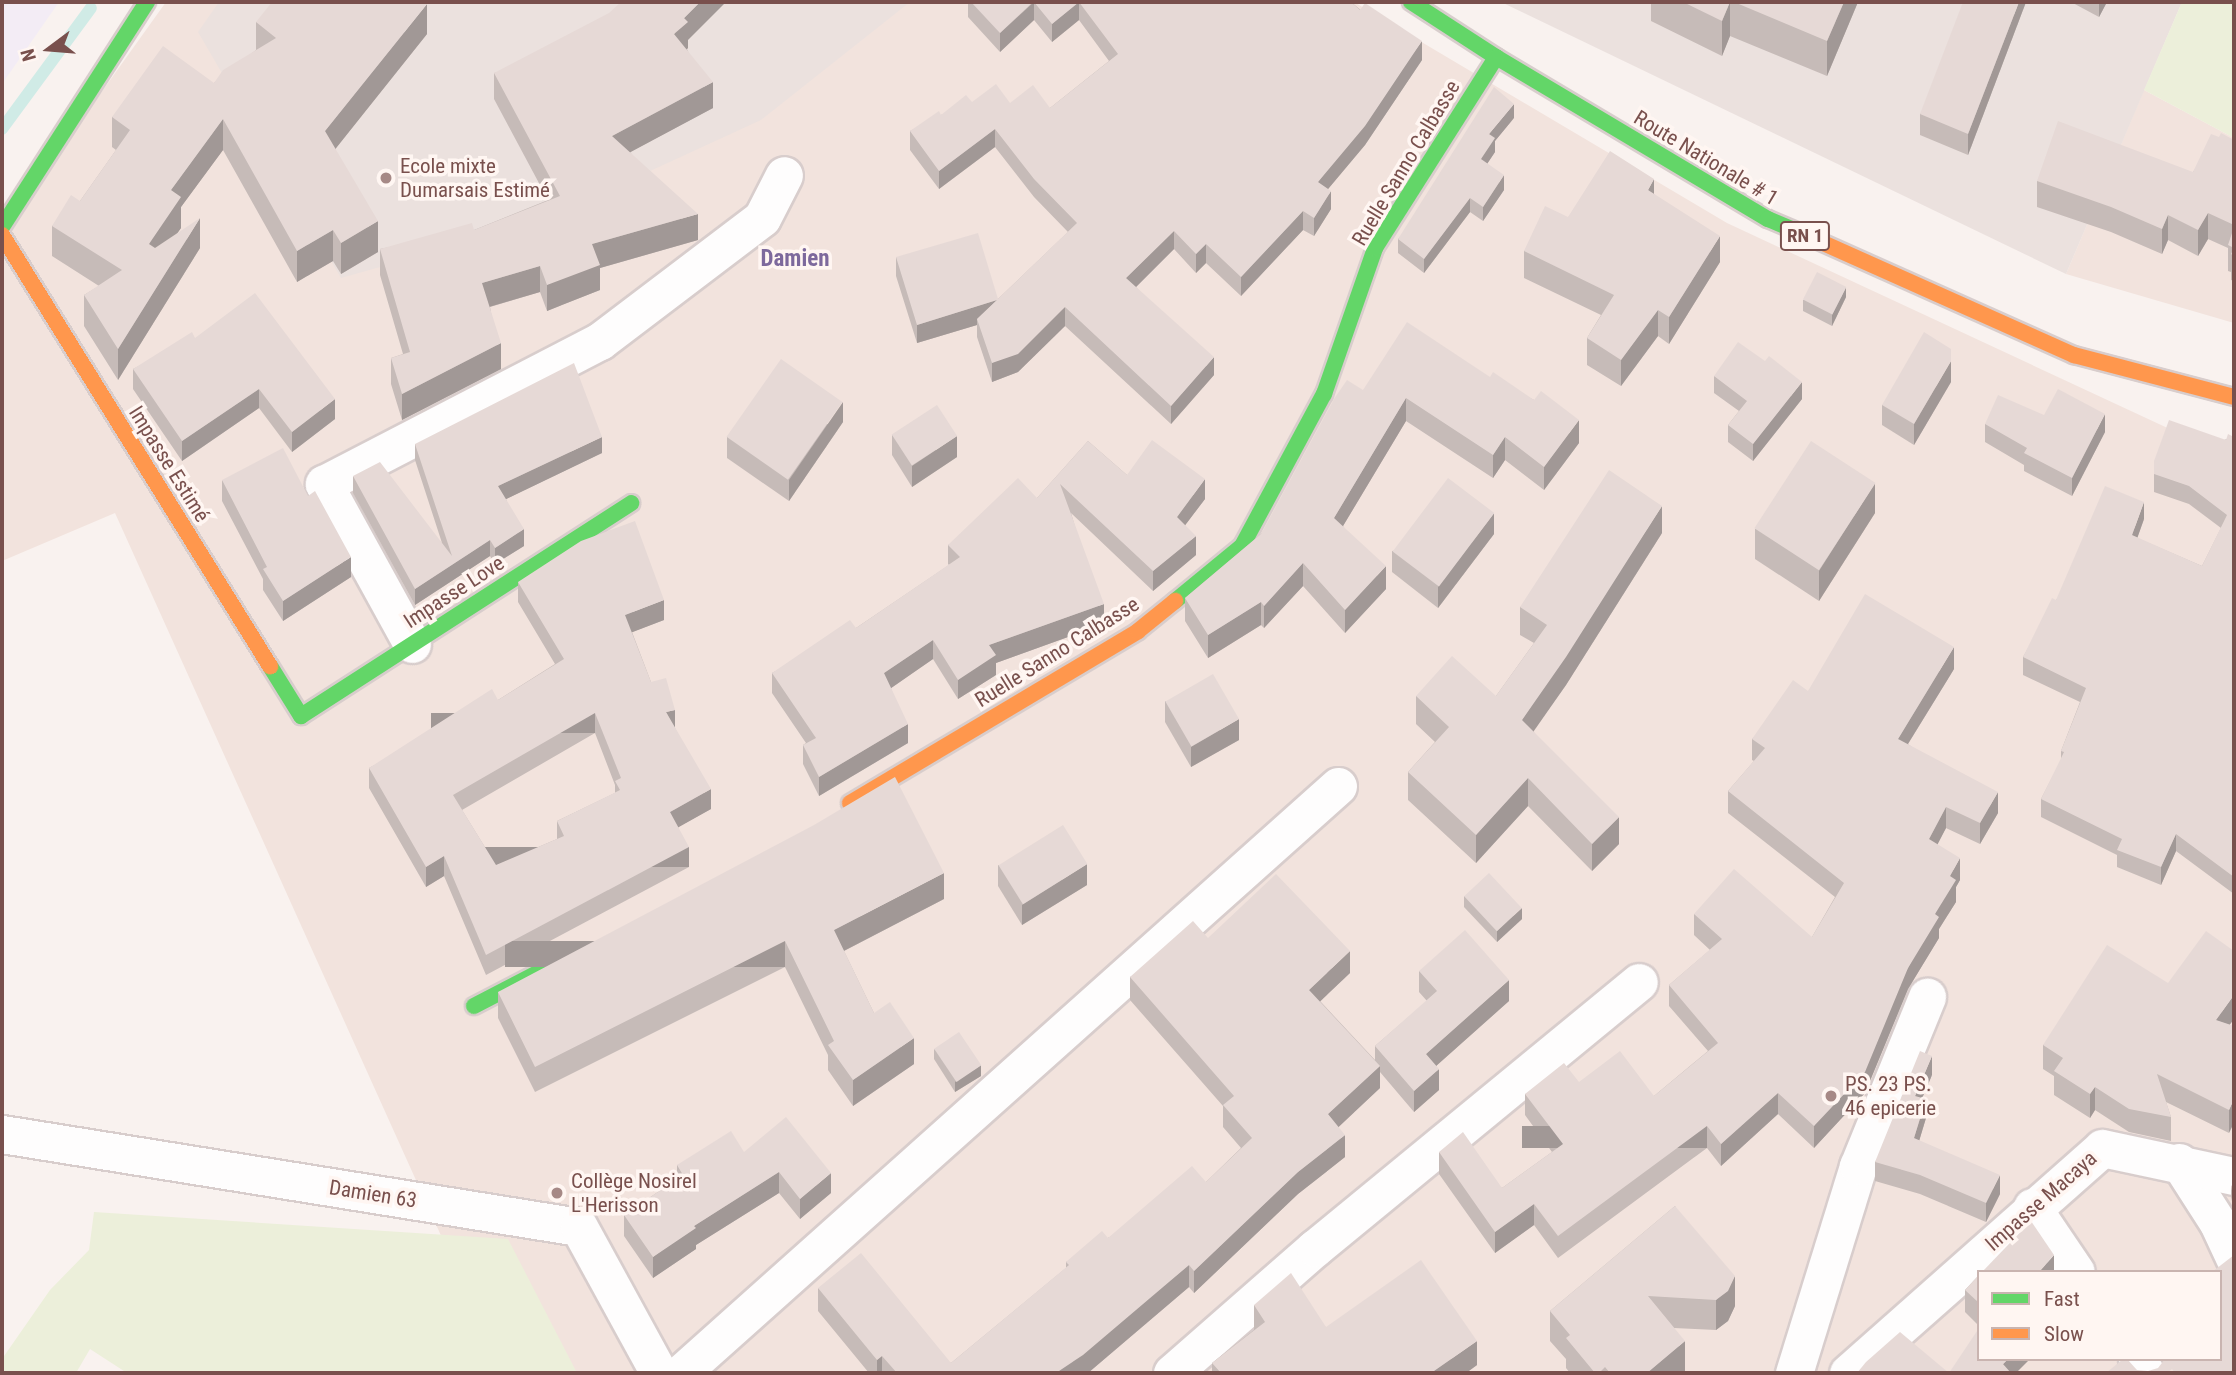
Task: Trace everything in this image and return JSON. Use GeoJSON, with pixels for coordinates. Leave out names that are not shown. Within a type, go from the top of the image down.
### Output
{"type":"FeatureCollection","features":[{"type":"Feature","properties":{"kind":"street"},"geometry":{"type":"LineString","coordinates":[[2,227],[147,2]]}},
{"type":"Feature","properties":{"kind":"street","name":"Route Nationale # 1"},"geometry":{"type":"LineString","coordinates":[[1411,2],[1496,57],[1768,219],[2074,355],[2234,397]]}},
{"type":"Feature","properties":{"kind":"street","name":"Ruelle Sanno Calbasse"},"geometry":{"type":"LineString","coordinates":[[840,809],[1138,631],[1242,546],[1324,394],[1375,248],[1496,57]]}},
{"type":"Feature","properties":{"kind":"street"},"geometry":{"type":"LineString","coordinates":[[412,644],[324,484],[600,341],[762,218],[784,175]]}},
{"type":"Feature","properties":{"kind":"street","name":"Impasse Estimé"},"geometry":{"type":"LineString","coordinates":[[2,235],[301,716]]}},
{"type":"Feature","properties":{"kind":"street","name":"Impasse Love"},"geometry":{"type":"LineString","coordinates":[[301,716],[631,503]]}},
{"type":"Feature","properties":{"kind":"street"},"geometry":{"type":"LineString","coordinates":[[681,1373],[1338,786]]}},
{"type":"Feature","properties":{"kind":"street"},"geometry":{"type":"LineString","coordinates":[[474,1006],[559,961]]}},
{"type":"Feature","properties":{"kind":"street"},"geometry":{"type":"LineString","coordinates":[[1172,1373],[1315,1248],[1639,982]]}},
{"type":"Feature","properties":{"kind":"street"},"geometry":{"type":"LineString","coordinates":[[1794,1373],[1858,1166],[1927,998]]}},
{"type":"Feature","properties":{"kind":"street","name":"Damien 63"},"geometry":{"type":"LineString","coordinates":[[2,1134],[579,1227],[659,1373]]}},
{"type":"Feature","properties":{"kind":"street","name":"Impasse Macaya"},"geometry":{"type":"LineString","coordinates":[[1848,1373],[2032,1207],[2102,1148],[2179,1162],[2234,1176]]}},
{"type":"Feature","properties":{"kind":"street"},"geometry":{"type":"LineString","coordinates":[[2179,1162],[2218,1223],[2234,1257]]}},
{"type":"Feature","properties":{"kind":"street"},"geometry":{"type":"LineString","coordinates":[[2032,1207],[2076,1270]]}},
{"type":"Feature","properties":{"kind":"shaded area"},"geometry":{"type":"Polygon","coordinates":[[[2,2],[59,2],[2,84],[2,2]]]}},
{"type":"Feature","properties":{"kind":"shaded area"},"geometry":{"type":"Polygon","coordinates":[[[166,2],[1354,2],[1727,223],[2174,431],[2234,447],[2234,1373],[509,1373],[466,1291],[115,513],[2,561],[2,231],[166,2]]]}},
{"type":"Feature","properties":{"kind":"shaded area"},"geometry":{"type":"Polygon","coordinates":[[[219,2],[910,2],[761,120],[537,223],[341,278],[198,32],[219,2]]]}},
{"type":"Feature","properties":{"kind":"shaded area"},"geometry":{"type":"Polygon","coordinates":[[[1501,2],[2182,2],[2066,274],[1501,2]]]}},
{"type":"Feature","properties":{"kind":"shaded area"},"geometry":{"type":"Polygon","coordinates":[[[2144,90],[2234,138],[2234,323],[2066,274],[2144,90]]]}},
{"type":"Feature","properties":{"kind":"green space"},"geometry":{"type":"Polygon","coordinates":[[[2182,2],[2234,2],[2234,138],[2144,90],[2182,2]]]}},
{"type":"Feature","properties":{"kind":"green space"},"geometry":{"type":"Polygon","coordinates":[[[94,1212],[508,1239],[577,1373],[127,1373],[90,1349],[76,1373],[2,1373],[2,1359],[50,1290],[89,1250],[94,1212]]]}},
{"type":"Feature","properties":{"kind":"building"},"geometry":{"type":"Polygon","coordinates":[[[272,2],[427,4],[325,131],[378,221],[341,243],[333,230],[297,251],[223,119],[171,190],[181,197],[149,244],[155,248],[200,218],[118,349],[84,295],[122,270],[52,226],[71,195],[80,201],[130,130],[112,117],[163,46],[214,83],[223,70],[276,38],[256,22],[272,2]]]}},
{"type":"Feature","properties":{"kind":"building"},"geometry":{"type":"Polygon","coordinates":[[[621,2],[700,2],[684,18],[688,22],[674,34],[713,82],[612,136],[698,214],[592,244],[600,265],[547,285],[540,266],[482,283],[501,343],[402,394],[391,358],[410,352],[380,249],[472,223],[474,230],[560,196],[494,73],[609,13],[621,2]]]}},
{"type":"Feature","properties":{"kind":"building"},"geometry":{"type":"Polygon","coordinates":[[[971,2],[1033,2],[1000,33],[971,2]]]}},
{"type":"Feature","properties":{"kind":"building"},"geometry":{"type":"Polygon","coordinates":[[[1034,2],[1079,2],[1052,24],[1034,2]]]}},
{"type":"Feature","properties":{"kind":"building"},"geometry":{"type":"Polygon","coordinates":[[[1079,2],[1351,2],[1360,10],[1365,3],[1422,41],[1365,126],[1318,182],[1331,191],[1314,218],[1303,211],[1241,277],[1206,244],[1196,254],[1174,231],[1126,278],[1214,357],[1171,406],[1065,307],[1018,354],[992,363],[977,319],[997,300],[917,325],[896,257],[978,233],[998,299],[1077,223],[1034,179],[995,129],[939,171],[910,131],[939,111],[941,115],[966,95],[972,102],[996,84],[1010,103],[1033,85],[1050,108],[1118,54],[1079,2]]]}},
{"type":"Feature","properties":{"kind":"building"},"geometry":{"type":"Polygon","coordinates":[[[1683,2],[1730,2],[1722,21],[1683,2]]]}},
{"type":"Feature","properties":{"kind":"building"},"geometry":{"type":"Polygon","coordinates":[[[1734,2],[1844,2],[1827,41],[1734,2]]]}},
{"type":"Feature","properties":{"kind":"building"},"geometry":{"type":"Polygon","coordinates":[[[1963,2],[2019,2],[1968,134],[1920,114],[1963,2]]]}},
{"type":"Feature","properties":{"kind":"building"},"geometry":{"type":"Polygon","coordinates":[[[1494,87],[1514,104],[1489,134],[1495,138],[1481,159],[1504,175],[1483,207],[1470,198],[1424,259],[1398,239],[1494,87]]]}},
{"type":"Feature","properties":{"kind":"building"},"geometry":{"type":"Polygon","coordinates":[[[2058,121],[2193,172],[2211,134],[2219,137],[2221,133],[2234,140],[2234,225],[2208,213],[2198,230],[2168,215],[2162,229],[2111,207],[2037,181],[2058,121]]]}},
{"type":"Feature","properties":{"kind":"building"},"geometry":{"type":"Polygon","coordinates":[[[1610,151],[1654,179],[1648,190],[1720,236],[1669,317],[1658,310],[1621,360],[1587,338],[1614,295],[1524,251],[1545,206],[1568,217],[1610,151]]]}},
{"type":"Feature","properties":{"kind":"building"},"geometry":{"type":"Polygon","coordinates":[[[2234,227],[2234,248],[2228,245],[2234,227]]]}},
{"type":"Feature","properties":{"kind":"building"},"geometry":{"type":"Polygon","coordinates":[[[1817,272],[1846,287],[1832,315],[1803,300],[1817,272]]]}},
{"type":"Feature","properties":{"kind":"building"},"geometry":{"type":"Polygon","coordinates":[[[255,293],[335,399],[292,432],[259,389],[182,441],[133,369],[192,332],[195,338],[255,293]]]}},
{"type":"Feature","properties":{"kind":"building"},"geometry":{"type":"Polygon","coordinates":[[[1407,322],[1490,377],[1493,372],[1534,400],[1541,391],[1579,420],[1544,467],[1505,437],[1493,455],[1406,398],[1334,518],[1386,566],[1345,610],[1303,563],[1264,606],[1261,602],[1208,635],[1185,598],[1261,534],[1347,380],[1363,390],[1407,322]]]}},
{"type":"Feature","properties":{"kind":"building"},"geometry":{"type":"Polygon","coordinates":[[[1924,332],[1951,349],[1951,361],[1914,424],[1882,405],[1924,332]]]}},
{"type":"Feature","properties":{"kind":"building"},"geometry":{"type":"Polygon","coordinates":[[[1738,342],[1765,361],[1769,356],[1802,382],[1753,444],[1728,425],[1747,401],[1714,376],[1738,342]]]}},
{"type":"Feature","properties":{"kind":"building"},"geometry":{"type":"Polygon","coordinates":[[[781,359],[842,402],[788,480],[727,437],[781,359]]]}},
{"type":"Feature","properties":{"kind":"building"},"geometry":{"type":"Polygon","coordinates":[[[574,363],[602,437],[498,486],[524,529],[495,548],[490,540],[415,589],[353,476],[380,462],[452,556],[415,444],[574,363]]]}},
{"type":"Feature","properties":{"kind":"building"},"geometry":{"type":"Polygon","coordinates":[[[2058,389],[2105,414],[2072,478],[2024,453],[2027,448],[1985,424],[1998,395],[2044,415],[2058,389]]]}},
{"type":"Feature","properties":{"kind":"building"},"geometry":{"type":"Polygon","coordinates":[[[937,405],[957,436],[912,465],[892,434],[937,405]]]}},
{"type":"Feature","properties":{"kind":"building"},"geometry":{"type":"Polygon","coordinates":[[[2169,420],[2226,440],[2228,434],[2234,437],[2234,877],[2176,834],[2161,867],[2117,850],[2122,839],[2041,799],[2064,752],[2061,751],[2086,688],[2023,657],[2052,598],[2056,600],[2105,486],[2144,502],[2132,535],[2202,566],[2227,515],[2189,486],[2154,474],[2154,461],[2169,420]]]}},
{"type":"Feature","properties":{"kind":"building"},"geometry":{"type":"Polygon","coordinates":[[[1152,440],[1205,479],[1177,517],[1196,536],[1153,571],[1060,484],[1104,604],[989,645],[996,655],[958,680],[933,640],[884,673],[908,724],[819,777],[803,745],[816,738],[772,673],[850,620],[856,628],[960,557],[948,545],[1018,478],[1037,498],[1088,441],[1127,475],[1152,440]]]}},
{"type":"Feature","properties":{"kind":"building"},"geometry":{"type":"Polygon","coordinates":[[[1811,441],[1876,483],[1819,570],[1754,528],[1811,441]]]}},
{"type":"Feature","properties":{"kind":"building"},"geometry":{"type":"Polygon","coordinates":[[[283,448],[308,496],[315,491],[351,557],[283,601],[263,569],[267,567],[222,480],[283,448]]]}},
{"type":"Feature","properties":{"kind":"building"},"geometry":{"type":"Polygon","coordinates":[[[1609,470],[1662,506],[1566,657],[1522,720],[1619,817],[1592,844],[1528,778],[1476,835],[1408,772],[1449,727],[1416,696],[1452,656],[1496,696],[1547,625],[1520,607],[1609,470]]]}},
{"type":"Feature","properties":{"kind":"building"},"geometry":{"type":"Polygon","coordinates":[[[1448,478],[1494,513],[1439,586],[1393,551],[1448,478]]]}},
{"type":"Feature","properties":{"kind":"building"},"geometry":{"type":"Polygon","coordinates":[[[635,521],[664,600],[625,615],[651,682],[666,678],[675,710],[666,712],[711,789],[670,812],[689,847],[486,955],[444,856],[426,867],[369,768],[492,689],[498,700],[564,659],[518,582],[581,541],[635,521]],[[595,713],[453,795],[496,865],[564,836],[557,821],[620,790],[615,781],[621,778],[595,713]]]}},
{"type":"Feature","properties":{"kind":"building"},"geometry":{"type":"Polygon","coordinates":[[[1865,594],[1954,647],[1898,739],[1998,792],[1980,823],[1946,807],[1929,839],[1960,858],[1950,876],[1956,880],[1935,914],[1939,917],[1908,968],[1865,1072],[1814,1126],[1778,1093],[1721,1144],[1707,1126],[1558,1236],[1534,1204],[1495,1232],[1439,1152],[1463,1132],[1502,1188],[1563,1144],[1525,1094],[1564,1063],[1579,1082],[1620,1051],[1654,1096],[1718,1043],[1669,985],[1722,939],[1694,914],[1734,869],[1812,937],[1844,883],[1728,791],[1765,748],[1752,739],[1793,680],[1808,691],[1865,594]]]}},
{"type":"Feature","properties":{"kind":"building"},"geometry":{"type":"Polygon","coordinates":[[[1213,674],[1239,719],[1191,747],[1165,702],[1213,674]]]}},
{"type":"Feature","properties":{"kind":"building"},"geometry":{"type":"Polygon","coordinates":[[[895,777],[944,873],[834,930],[874,1013],[890,1002],[914,1038],[853,1080],[828,1045],[834,1041],[785,941],[535,1067],[498,992],[814,825],[895,777]]]}},
{"type":"Feature","properties":{"kind":"building"},"geometry":{"type":"Polygon","coordinates":[[[1063,825],[1087,864],[1023,904],[999,865],[1063,825]]]}},
{"type":"Feature","properties":{"kind":"building"},"geometry":{"type":"Polygon","coordinates":[[[1489,873],[1522,908],[1497,931],[1464,896],[1489,873]]]}},
{"type":"Feature","properties":{"kind":"building"},"geometry":{"type":"Polygon","coordinates":[[[1276,874],[1350,951],[1309,990],[1380,1066],[1328,1114],[1345,1135],[1298,1172],[1194,1271],[1189,1265],[1083,1355],[1056,1373],[897,1373],[882,1356],[877,1360],[818,1288],[861,1253],[951,1363],[1069,1265],[1066,1262],[1102,1231],[1108,1238],[1192,1166],[1206,1182],[1252,1138],[1223,1105],[1234,1096],[1130,977],[1193,921],[1208,938],[1276,874]]]}},
{"type":"Feature","properties":{"kind":"building"},"geometry":{"type":"Polygon","coordinates":[[[1465,930],[1509,980],[1426,1054],[1439,1069],[1414,1091],[1375,1046],[1437,991],[1419,971],[1465,930]]]}},
{"type":"Feature","properties":{"kind":"building"},"geometry":{"type":"Polygon","coordinates":[[[2206,931],[2234,951],[2234,995],[2216,1020],[2234,1026],[2234,1099],[2229,1110],[2157,1074],[2171,1117],[2129,1109],[2095,1087],[2090,1094],[2054,1071],[2063,1058],[2043,1045],[2107,945],[2168,983],[2206,931]]]}},
{"type":"Feature","properties":{"kind":"building"},"geometry":{"type":"Polygon","coordinates":[[[959,1032],[981,1065],[956,1082],[934,1049],[959,1032]]]}},
{"type":"Feature","properties":{"kind":"building"},"geometry":{"type":"Polygon","coordinates":[[[1920,1051],[1932,1056],[1915,1096],[1926,1099],[1914,1138],[2000,1175],[1986,1203],[1920,1175],[1875,1162],[1920,1051]]]}},
{"type":"Feature","properties":{"kind":"building"},"geometry":{"type":"Polygon","coordinates":[[[786,1117],[831,1173],[800,1199],[779,1172],[694,1226],[696,1228],[653,1257],[624,1215],[683,1175],[677,1165],[731,1131],[744,1152],[786,1117]]]}},
{"type":"Feature","properties":{"kind":"building"},"geometry":{"type":"Polygon","coordinates":[[[1675,1206],[1735,1276],[1728,1291],[1716,1300],[1648,1296],[1685,1341],[1647,1373],[1610,1373],[1605,1367],[1595,1373],[1566,1338],[1570,1335],[1550,1311],[1675,1206]]]}},
{"type":"Feature","properties":{"kind":"building"},"geometry":{"type":"Polygon","coordinates":[[[2031,1221],[2054,1255],[2041,1270],[1984,1270],[2031,1221]]]}},
{"type":"Feature","properties":{"kind":"building"},"geometry":{"type":"Polygon","coordinates":[[[2234,1255],[2234,1373],[2175,1373],[2172,1369],[2167,1373],[2106,1373],[2121,1361],[2129,1361],[2137,1370],[2148,1371],[2158,1368],[2163,1361],[2222,1361],[2222,1270],[2215,1270],[2234,1255]]]}},
{"type":"Feature","properties":{"kind":"building"},"geometry":{"type":"Polygon","coordinates":[[[1421,1260],[1477,1341],[1431,1373],[1221,1373],[1212,1363],[1265,1322],[1254,1305],[1291,1273],[1326,1327],[1421,1260]]]}},
{"type":"Feature","properties":{"kind":"building"},"geometry":{"type":"Polygon","coordinates":[[[1977,1277],[1977,1301],[1965,1290],[1977,1277]]]}},
{"type":"Feature","properties":{"kind":"building"},"geometry":{"type":"Polygon","coordinates":[[[1977,1331],[1977,1361],[2006,1361],[2003,1364],[2011,1373],[1949,1373],[1977,1331]]]}},
{"type":"Feature","properties":{"kind":"building"},"geometry":{"type":"Polygon","coordinates":[[[1900,1332],[1949,1373],[1857,1373],[1900,1332]]]}},
{"type":"Feature","properties":{"kind":"waterway"},"geometry":{"type":"LineString","coordinates":[[2,129],[91,8]]}},
{"type":"Feature","properties":{"kind":"traffic: fast"},"geometry":{"type":"LineString","coordinates":[[2,227],[147,2]]}},
{"type":"Feature","properties":{"kind":"traffic: fast"},"geometry":{"type":"LineString","coordinates":[[1411,2],[1496,57],[1768,219],[1803,234]]}},
{"type":"Feature","properties":{"kind":"traffic: fast"},"geometry":{"type":"LineString","coordinates":[[1175,601],[1242,546],[1324,394],[1375,248],[1496,57]]}},
{"type":"Feature","properties":{"kind":"traffic: fast"},"geometry":{"type":"LineString","coordinates":[[270,666],[301,716],[631,503]]}},
{"type":"Feature","properties":{"kind":"traffic: fast"},"geometry":{"type":"LineString","coordinates":[[474,1006],[545,969]]}},
{"type":"Feature","properties":{"kind":"traffic: slow"},"geometry":{"type":"LineString","coordinates":[[1803,234],[2074,355],[2234,397]]}},
{"type":"Feature","properties":{"kind":"traffic: slow"},"geometry":{"type":"LineString","coordinates":[[2,235],[270,666]]}},
{"type":"Feature","properties":{"kind":"traffic: slow"},"geometry":{"type":"LineString","coordinates":[[850,803],[1138,631],[1175,601]]}},
{"type":"Feature","properties":{"kind":"place","name":"Ecole mixte Dumarsais Estimé"},"geometry":{"type":"Point","coordinates":[386,178]}},
{"type":"Feature","properties":{"kind":"place","name":"PS. 23 PS. 46 epicerie"},"geometry":{"type":"Point","coordinates":[1831,1096]}},
{"type":"Feature","properties":{"kind":"place","name":"Collège Nosirel L'Herisson"},"geometry":{"type":"Point","coordinates":[557,1193]}},
{"type":"Feature","properties":{"kind":"district","name":"Damien"},"geometry":{"type":"Point","coordinates":[795,259]}}]}
